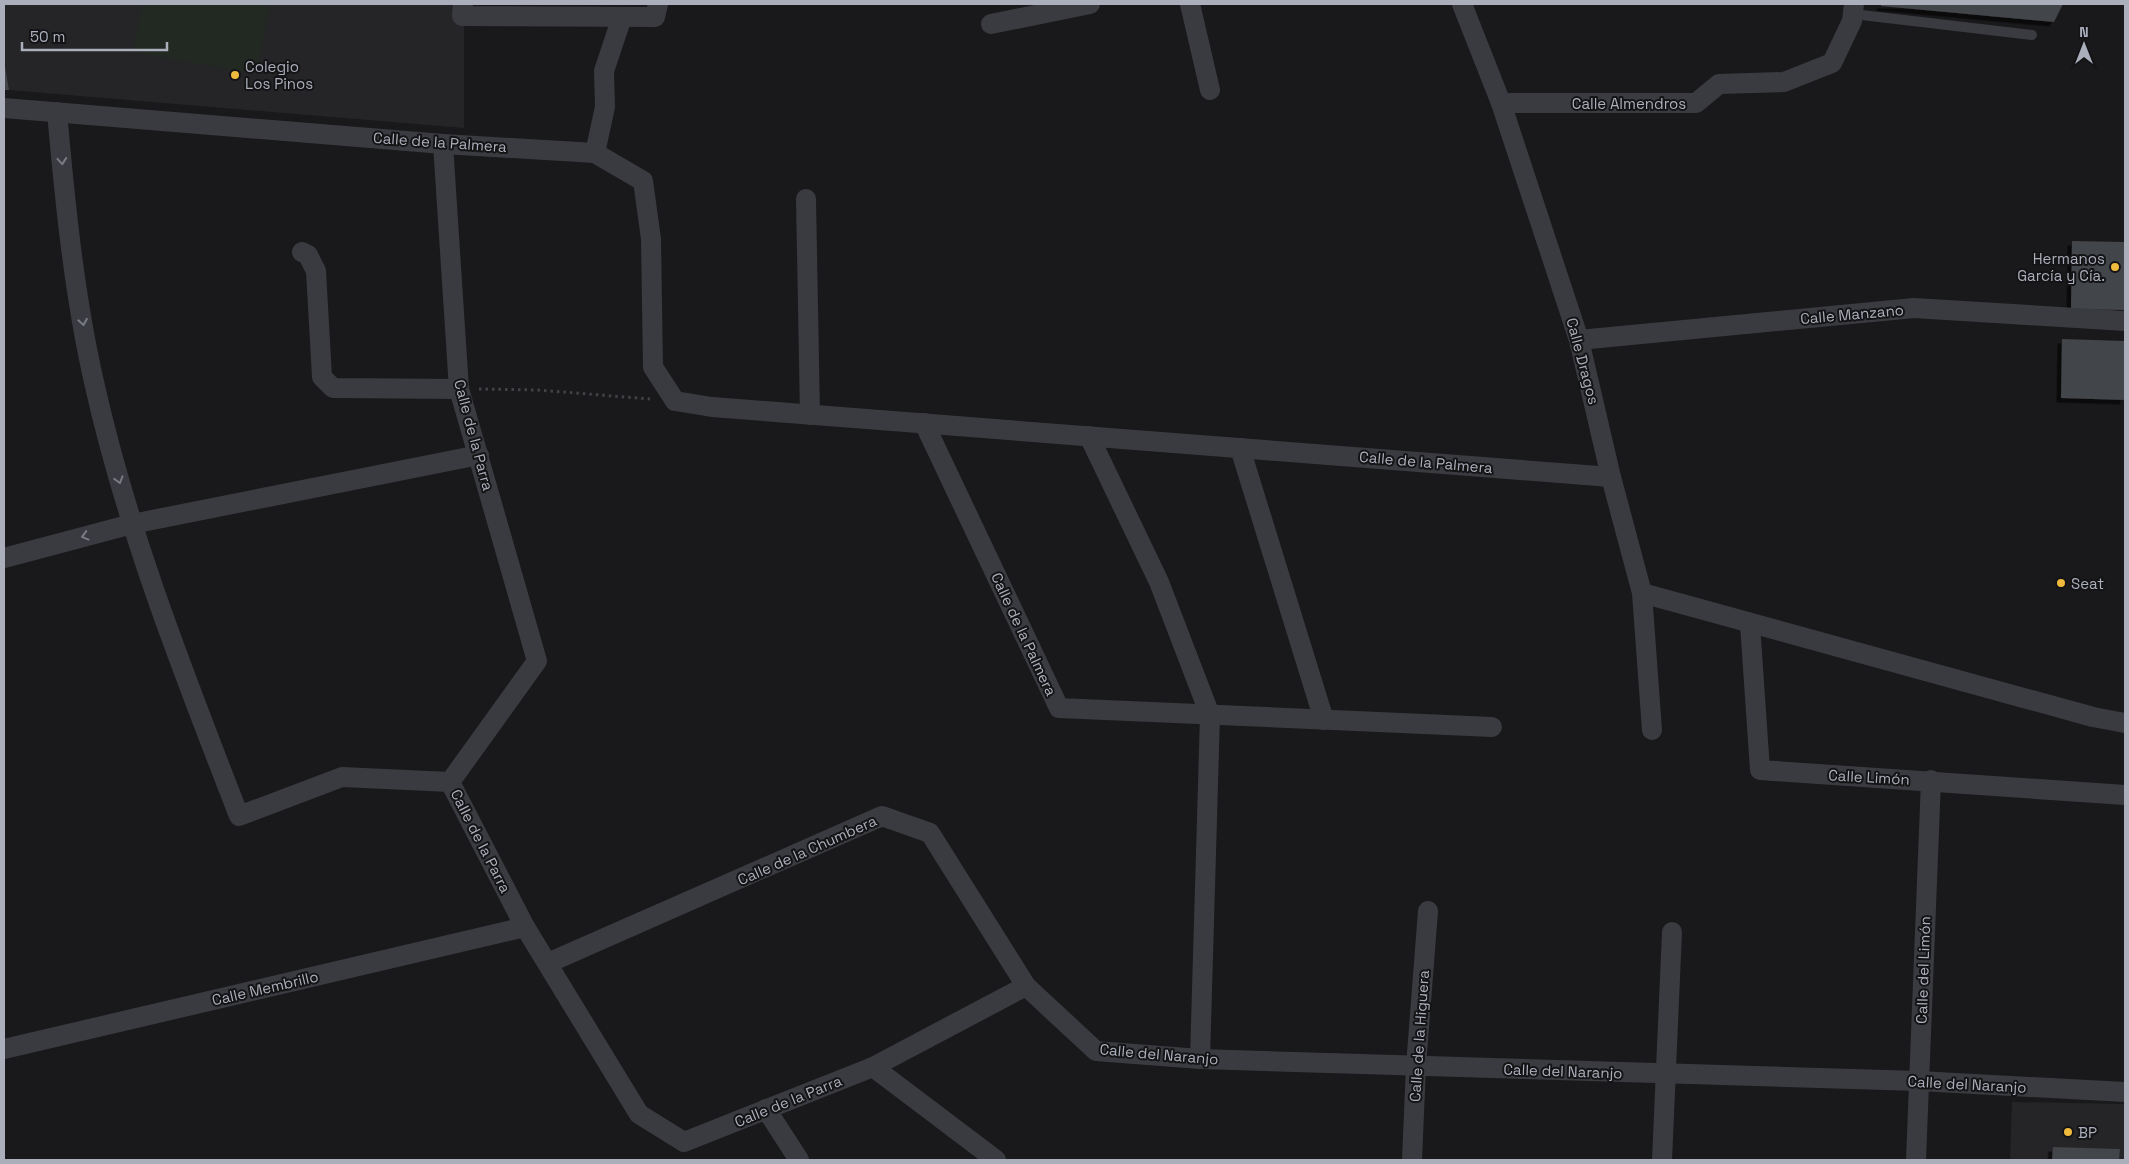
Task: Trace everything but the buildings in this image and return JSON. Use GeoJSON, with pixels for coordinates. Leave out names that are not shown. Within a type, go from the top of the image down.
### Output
{"type":"FeatureCollection","features":[{"type":"Feature","properties":{"kind":"street"},"geometry":{"type":"LineString","coordinates":[[462,10],[655,17],[658,4]]}},
{"type":"Feature","properties":{"kind":"street"},"geometry":{"type":"LineString","coordinates":[[991,24],[1090,4]]}},
{"type":"Feature","properties":{"kind":"street"},"geometry":{"type":"LineString","coordinates":[[1190,4],[1210,90]]}},
{"type":"Feature","properties":{"kind":"street","name":"Calle Dragos"},"geometry":{"type":"LineString","coordinates":[[1462,4],[1501,103],[1579,340],[1611,477],[1642,593],[1652,730]]}},
{"type":"Feature","properties":{"kind":"street","name":"Calle Almendros"},"geometry":{"type":"LineString","coordinates":[[1501,103],[1696,103],[1719,84],[1784,82],[1832,63],[1852,21],[1854,9]]}},
{"type":"Feature","properties":{"kind":"street"},"geometry":{"type":"LineString","coordinates":[[595,152],[605,107],[604,71],[622,16]]}},
{"type":"Feature","properties":{"kind":"street","name":"Calle de la Palmera"},"geometry":{"type":"LineString","coordinates":[[4,108],[443,144],[595,152],[643,181],[651,239],[653,367],[675,401],[712,407],[1611,477]]}},
{"type":"Feature","properties":{"kind":"street"},"geometry":{"type":"LineString","coordinates":[[57,112],[76,276],[93,381],[132,524],[180,666],[239,816],[342,777],[450,782]]}},
{"type":"Feature","properties":{"kind":"street","name":"Calle de la Parra"},"geometry":{"type":"LineString","coordinates":[[443,144],[459,388],[537,661],[450,782],[525,927],[639,1114],[684,1142],[873,1067],[1026,986]]}},
{"type":"Feature","properties":{"kind":"street"},"geometry":{"type":"LineString","coordinates":[[806,199],[810,414]]}},
{"type":"Feature","properties":{"kind":"street"},"geometry":{"type":"LineString","coordinates":[[302,252],[308,255],[316,272],[322,377],[328,385],[333,388],[459,388]]}},
{"type":"Feature","properties":{"kind":"street","name":"Calle Manzano"},"geometry":{"type":"LineString","coordinates":[[1579,340],[1914,308],[2125,322]]}},
{"type":"Feature","properties":{"kind":"street","name":"Calle de la Palmera"},"geometry":{"type":"LineString","coordinates":[[924,423],[1059,708],[1492,727]]}},
{"type":"Feature","properties":{"kind":"street"},"geometry":{"type":"LineString","coordinates":[[1089,436],[1159,582],[1210,714],[1200,1060]]}},
{"type":"Feature","properties":{"kind":"street"},"geometry":{"type":"LineString","coordinates":[[1240,448],[1324,720]]}},
{"type":"Feature","properties":{"kind":"street"},"geometry":{"type":"LineString","coordinates":[[4,558],[132,524],[479,455]]}},
{"type":"Feature","properties":{"kind":"street"},"geometry":{"type":"LineString","coordinates":[[1642,593],[2094,717],[2125,723]]}},
{"type":"Feature","properties":{"kind":"street","name":"Calle Limón"},"geometry":{"type":"LineString","coordinates":[[1750,624],[1760,770],[1931,780],[2125,795]]}},
{"type":"Feature","properties":{"kind":"street","name":"Calle del Limón"},"geometry":{"type":"LineString","coordinates":[[1916,1160],[1931,780]]}},
{"type":"Feature","properties":{"kind":"street","name":"Calle de la Chumbera"},"geometry":{"type":"LineString","coordinates":[[548,963],[882,816],[930,833],[1026,986]]}},
{"type":"Feature","properties":{"kind":"street","name":"Calle de la Higuera"},"geometry":{"type":"LineString","coordinates":[[1412,1160],[1416,1066],[1428,911]]}},
{"type":"Feature","properties":{"kind":"street","name":"Calle Membrillo"},"geometry":{"type":"LineString","coordinates":[[4,1049],[525,927]]}},
{"type":"Feature","properties":{"kind":"street"},"geometry":{"type":"LineString","coordinates":[[1662,1160],[1672,932]]}},
{"type":"Feature","properties":{"kind":"street","name":"Calle del Naranjo"},"geometry":{"type":"LineString","coordinates":[[1026,986],[1096,1051],[1200,1060],[1919,1081],[2125,1092]]}},
{"type":"Feature","properties":{"kind":"street"},"geometry":{"type":"LineString","coordinates":[[873,1067],[996,1160]]}},
{"type":"Feature","properties":{"kind":"street"},"geometry":{"type":"LineString","coordinates":[[766,1109],[799,1160]]}},
{"type":"Feature","properties":{"kind":"lane"},"geometry":{"type":"LineString","coordinates":[[1854,9],[2032,36]]}},
{"type":"Feature","properties":{"kind":"path"},"geometry":{"type":"LineString","coordinates":[[459,388],[538,390],[675,401]]}},
{"type":"Feature","properties":{"kind":"shaded area","name":"Colegio Los Pinos"},"geometry":{"type":"Polygon","coordinates":[[[4,4],[464,4],[464,128],[9,90],[4,60],[4,4]]]}},
{"type":"Feature","properties":{"kind":"shaded area"},"geometry":{"type":"Polygon","coordinates":[[[142,4],[257,4],[269,6],[257,74],[133,52],[142,4]]]}},
{"type":"Feature","properties":{"kind":"shaded area","name":"BP"},"geometry":{"type":"Polygon","coordinates":[[[2012,1102],[2125,1104],[2125,1160],[2010,1160],[2012,1102]]]}},
{"type":"Feature","properties":{"kind":"place","name":"Colegio Los Pinos"},"geometry":{"type":"Point","coordinates":[235,75]}},
{"type":"Feature","properties":{"kind":"place","name":"Hermanos García y Cía."},"geometry":{"type":"Point","coordinates":[2115,267]}},
{"type":"Feature","properties":{"kind":"place","name":"Seat"},"geometry":{"type":"Point","coordinates":[2061,583]}},
{"type":"Feature","properties":{"kind":"place","name":"BP"},"geometry":{"type":"Point","coordinates":[2068,1132]}}]}
